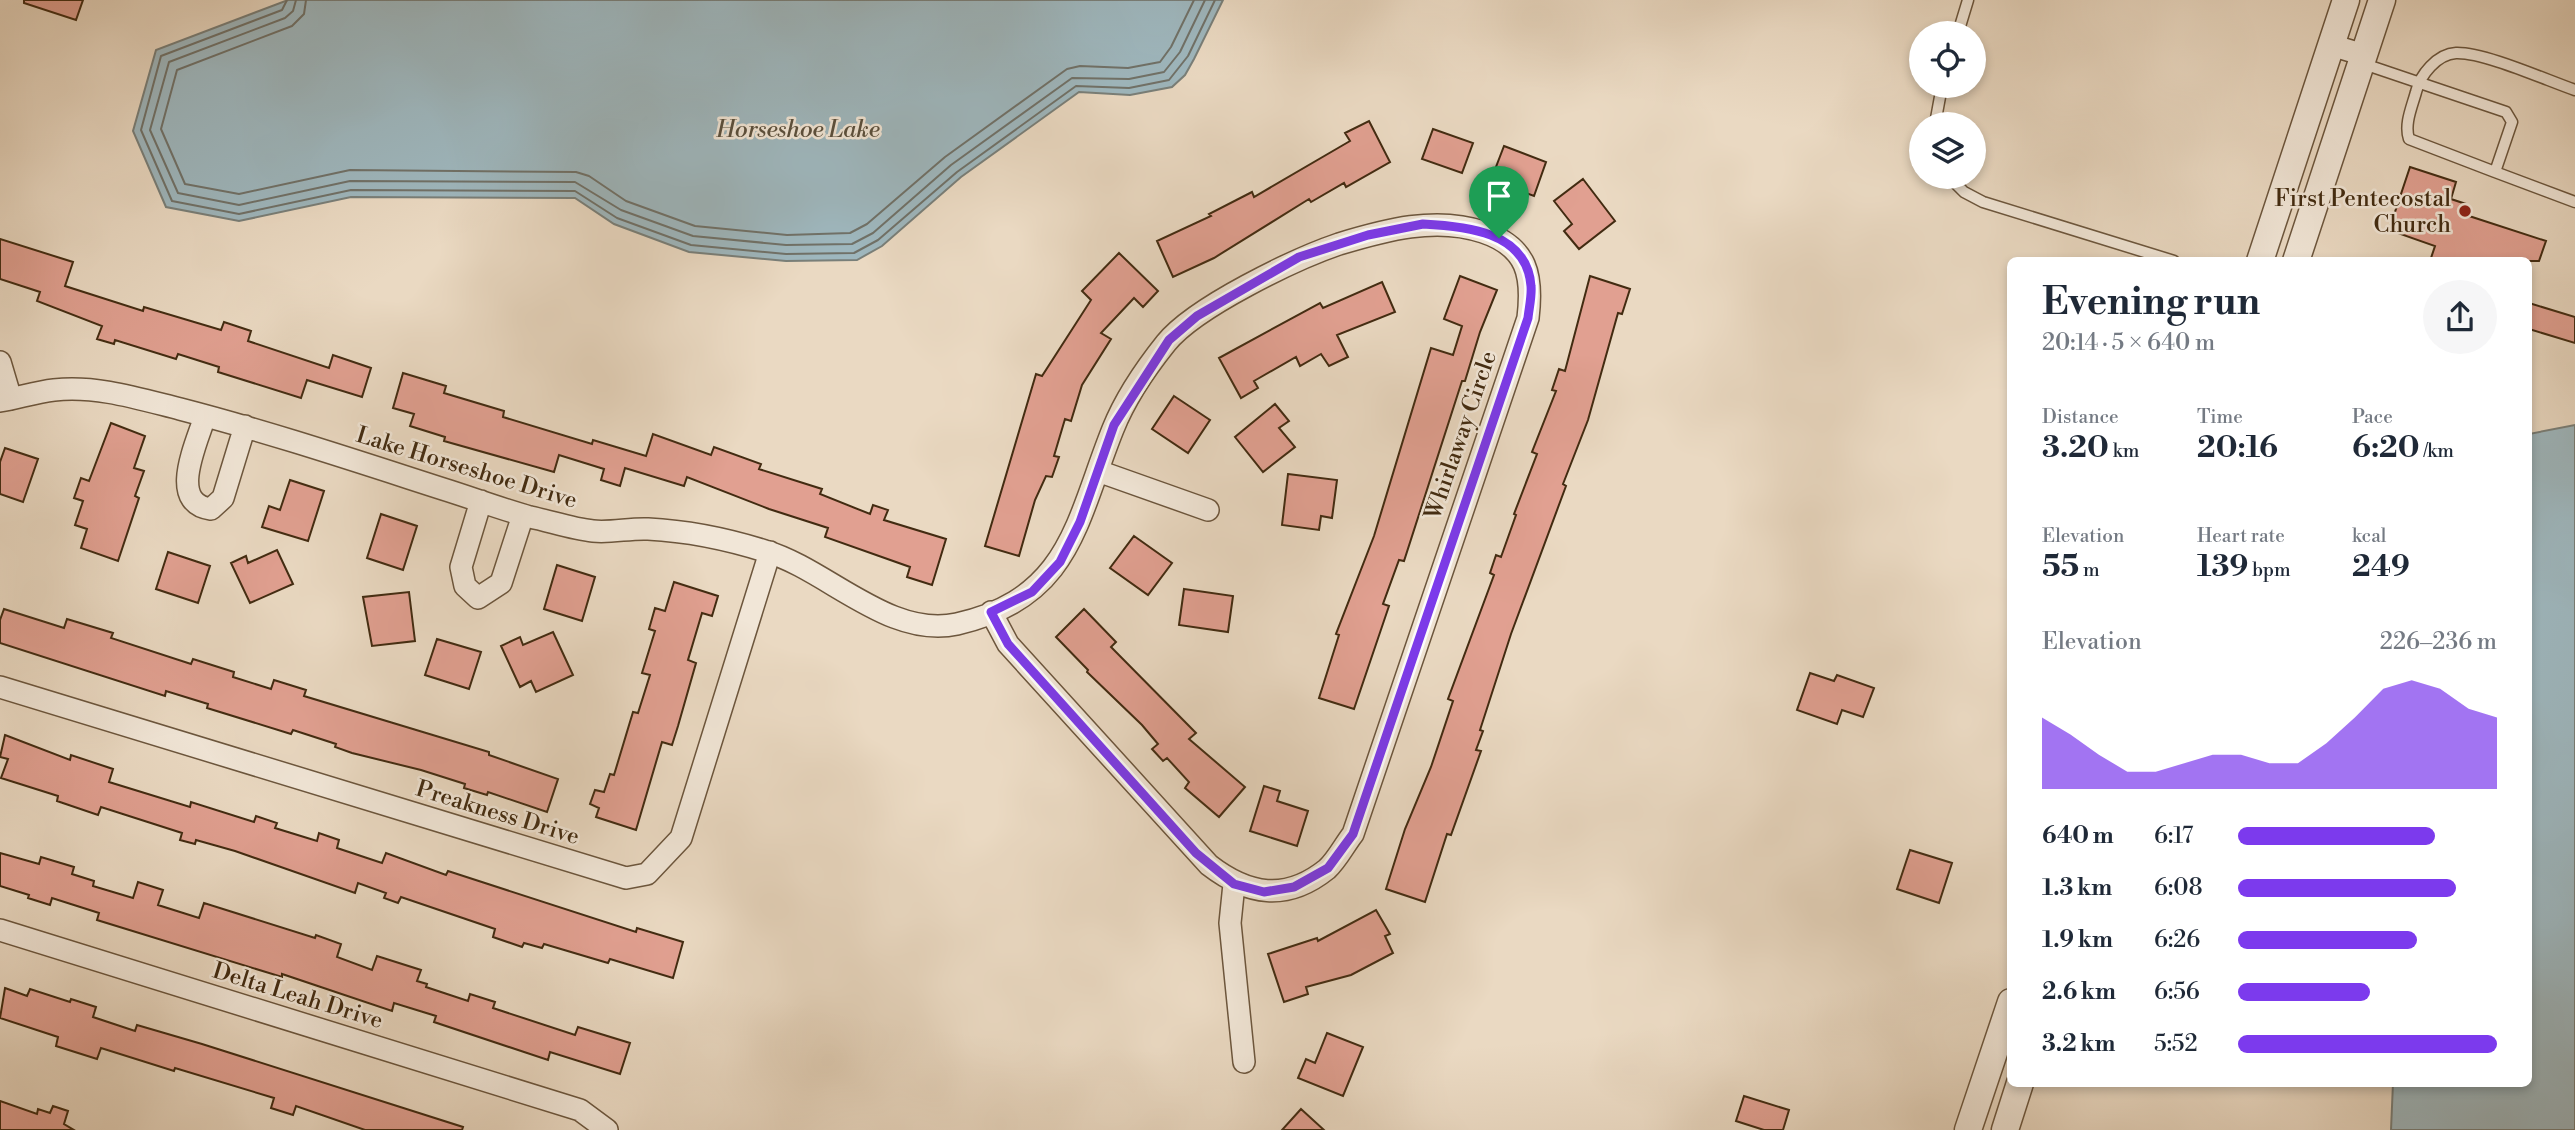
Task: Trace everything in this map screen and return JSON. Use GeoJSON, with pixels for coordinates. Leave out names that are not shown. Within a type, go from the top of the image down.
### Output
{"type":"FeatureCollection","features":[{"type":"Feature","properties":{"kind":"street"},"geometry":{"type":"LineString","coordinates":[[2261,257],[2346,0]]}},
{"type":"Feature","properties":{"kind":"street"},"geometry":{"type":"LineString","coordinates":[[2297,257],[2382,0]]}},
{"type":"Feature","properties":{"kind":"street"},"geometry":{"type":"LineString","coordinates":[[2331,45],[2362,59]]}},
{"type":"Feature","properties":{"kind":"street","name":"Whirlaway Circle"},"geometry":{"type":"LineString","coordinates":[[1423,224],[1468,227],[1499,238],[1521,258],[1532,284],[1528,318],[1353,834],[1328,868],[1294,887],[1264,892],[1234,884],[1196,853],[1008,644],[991,612],[1032,592],[1060,562],[1080,522],[1098,471],[1114,425],[1169,340],[1197,316],[1299,257],[1368,235],[1423,224]]}},
{"type":"Feature","properties":{"kind":"street"},"geometry":{"type":"LineString","coordinates":[[0,362],[5,400]]}},
{"type":"Feature","properties":{"kind":"street","name":"Lake Horseshoe Drive"},"geometry":{"type":"LineString","coordinates":[[5,400],[56,389],[118,393],[245,426],[523,515],[593,531],[645,529],[697,534],[770,552],[861,598],[896,621],[953,625],[991,612]]}},
{"type":"Feature","properties":{"kind":"street"},"geometry":{"type":"LineString","coordinates":[[205,415],[186,485],[189,499],[199,507],[211,509],[223,498],[245,426]]}},
{"type":"Feature","properties":{"kind":"street"},"geometry":{"type":"LineString","coordinates":[[1098,471],[1208,510]]}},
{"type":"Feature","properties":{"kind":"street"},"geometry":{"type":"LineString","coordinates":[[481,501],[461,567],[465,586],[478,598],[501,583],[523,515]]}},
{"type":"Feature","properties":{"kind":"street","name":"Preakness Drive"},"geometry":{"type":"LineString","coordinates":[[0,687],[608,874],[636,876],[647,874],[681,838],[770,552]]}},
{"type":"Feature","properties":{"kind":"street"},"geometry":{"type":"LineString","coordinates":[[1234,884],[1230,923],[1244,1062]]}},
{"type":"Feature","properties":{"kind":"street","name":"Delta Leah Drive"},"geometry":{"type":"LineString","coordinates":[[0,930],[580,1110],[607,1130]]}},
{"type":"Feature","properties":{"kind":"street"},"geometry":{"type":"LineString","coordinates":[[1968,1130],[2007,1014]]}},
{"type":"Feature","properties":{"kind":"street"},"geometry":{"type":"LineString","coordinates":[[2005,1130],[2019,1087]]}},
{"type":"Feature","properties":{"kind":"lane"},"geometry":{"type":"LineString","coordinates":[[1962,21],[1968,0]]}},
{"type":"Feature","properties":{"kind":"lane"},"geometry":{"type":"LineString","coordinates":[[2575,90],[2471,55],[2447,54],[2433,64],[2418,81],[2406,130],[2409,139],[2575,202]]}},
{"type":"Feature","properties":{"kind":"lane"},"geometry":{"type":"LineString","coordinates":[[2362,59],[2506,113],[2512,122],[2495,172]]}},
{"type":"Feature","properties":{"kind":"lane"},"geometry":{"type":"LineString","coordinates":[[1961,189],[1983,202],[2161,257]]}},
{"type":"Feature","properties":{"kind":"water","name":"Horseshoe Lake"},"geometry":{"type":"Polygon","coordinates":[[[288,0],[1223,0],[1185,75],[1172,87],[1130,95],[1079,92],[961,177],[882,246],[857,260],[786,261],[689,252],[614,224],[575,198],[351,197],[239,221],[166,207],[133,131],[156,50],[288,0]]]}},
{"type":"Feature","properties":{"kind":"water"},"geometry":{"type":"Polygon","coordinates":[[[2575,425],[2575,1130],[2391,1130],[2393,1087],[2532,1087],[2532,433],[2575,425]]]}},
{"type":"Feature","properties":{"kind":"building"},"geometry":{"type":"Polygon","coordinates":[[[24,0],[83,0],[76,20],[24,3],[24,0]]]}},
{"type":"Feature","properties":{"kind":"building"},"geometry":{"type":"Polygon","coordinates":[[[1369,121],[1390,162],[1346,187],[1344,183],[1311,202],[1309,199],[1214,258],[1173,277],[1157,241],[1211,216],[1209,214],[1252,192],[1254,197],[1350,141],[1345,133],[1369,121]]]}},
{"type":"Feature","properties":{"kind":"building"},"geometry":{"type":"Polygon","coordinates":[[[1433,129],[1473,143],[1462,173],[1422,159],[1433,129]]]}},
{"type":"Feature","properties":{"kind":"building"},"geometry":{"type":"Polygon","coordinates":[[[1504,146],[1546,162],[1534,196],[1491,180],[1504,146]]]}},
{"type":"Feature","properties":{"kind":"building"},"geometry":{"type":"Polygon","coordinates":[[[2410,167],[2456,182],[2451,199],[2466,204],[2463,214],[2546,241],[2539,261],[2532,261],[2532,257],[2431,257],[2435,246],[2389,230],[2410,167]]]}},
{"type":"Feature","properties":{"kind":"building"},"geometry":{"type":"Polygon","coordinates":[[[1583,179],[1615,221],[1579,249],[1564,231],[1572,224],[1554,201],[1583,179]]]}},
{"type":"Feature","properties":{"kind":"building"},"geometry":{"type":"Polygon","coordinates":[[[0,239],[73,262],[65,286],[143,311],[144,307],[221,330],[224,322],[251,331],[248,341],[329,368],[333,355],[371,368],[362,397],[307,380],[301,398],[218,372],[219,367],[178,354],[176,359],[115,340],[114,344],[97,339],[102,326],[37,301],[40,292],[0,279],[0,239]]]}},
{"type":"Feature","properties":{"kind":"building"},"geometry":{"type":"Polygon","coordinates":[[[1119,253],[1158,291],[1143,307],[1134,298],[1101,333],[1111,339],[1082,385],[1071,421],[1065,419],[1054,456],[1059,457],[1052,477],[1046,476],[1035,500],[1019,556],[985,546],[1036,374],[1042,376],[1091,300],[1082,291],[1119,253]]]}},
{"type":"Feature","properties":{"kind":"building"},"geometry":{"type":"Polygon","coordinates":[[[1460,276],[1497,290],[1480,332],[1465,381],[1462,381],[1404,561],[1399,560],[1383,604],[1389,606],[1354,709],[1319,698],[1339,635],[1336,634],[1374,536],[1431,348],[1453,355],[1462,326],[1444,319],[1460,276]]]}},
{"type":"Feature","properties":{"kind":"building"},"geometry":{"type":"Polygon","coordinates":[[[1590,276],[1630,289],[1622,314],[1618,313],[1588,420],[1563,484],[1566,486],[1511,634],[1480,730],[1483,731],[1476,750],[1481,751],[1451,835],[1447,834],[1425,902],[1386,889],[1405,829],[1431,767],[1453,701],[1448,699],[1494,575],[1490,573],[1496,555],[1501,557],[1537,454],[1532,452],[1556,391],[1552,390],[1559,369],[1565,371],[1590,276]]]}},
{"type":"Feature","properties":{"kind":"building"},"geometry":{"type":"Polygon","coordinates":[[[1382,282],[1395,312],[1337,335],[1348,357],[1329,366],[1321,354],[1300,366],[1296,357],[1254,381],[1258,388],[1241,398],[1219,358],[1320,303],[1323,308],[1382,282]]]}},
{"type":"Feature","properties":{"kind":"building"},"geometry":{"type":"Polygon","coordinates":[[[2532,304],[2575,317],[2575,343],[2532,330],[2532,304]]]}},
{"type":"Feature","properties":{"kind":"building"},"geometry":{"type":"Polygon","coordinates":[[[403,373],[446,386],[444,393],[504,411],[503,417],[592,444],[593,440],[646,456],[653,434],[711,455],[714,447],[761,464],[759,469],[822,489],[820,494],[870,514],[873,505],[888,510],[884,520],[946,539],[932,585],[907,577],[910,567],[825,537],[828,528],[769,509],[687,477],[684,486],[625,468],[620,486],[601,480],[604,469],[559,455],[554,472],[444,441],[445,437],[410,426],[414,414],[393,408],[403,373]]]}},
{"type":"Feature","properties":{"kind":"building"},"geometry":{"type":"Polygon","coordinates":[[[1174,396],[1210,420],[1188,453],[1152,429],[1174,396]]]}},
{"type":"Feature","properties":{"kind":"building"},"geometry":{"type":"Polygon","coordinates":[[[1275,404],[1289,421],[1279,428],[1295,447],[1263,472],[1235,437],[1275,404]]]}},
{"type":"Feature","properties":{"kind":"building"},"geometry":{"type":"Polygon","coordinates":[[[111,423],[145,436],[134,468],[144,471],[135,496],[139,498],[118,561],[81,548],[87,529],[75,525],[83,501],[74,498],[81,478],[89,481],[111,423]]]}},
{"type":"Feature","properties":{"kind":"building"},"geometry":{"type":"Polygon","coordinates":[[[5,448],[38,459],[23,502],[0,494],[0,462],[5,448]]]}},
{"type":"Feature","properties":{"kind":"building"},"geometry":{"type":"Polygon","coordinates":[[[1288,474],[1337,480],[1332,518],[1321,516],[1319,530],[1282,525],[1288,474]]]}},
{"type":"Feature","properties":{"kind":"building"},"geometry":{"type":"Polygon","coordinates":[[[290,480],[324,491],[308,541],[262,527],[269,506],[280,510],[290,480]]]}},
{"type":"Feature","properties":{"kind":"building"},"geometry":{"type":"Polygon","coordinates":[[[381,514],[417,526],[403,570],[367,558],[381,514]]]}},
{"type":"Feature","properties":{"kind":"building"},"geometry":{"type":"Polygon","coordinates":[[[1134,536],[1172,563],[1148,595],[1110,568],[1134,536]]]}},
{"type":"Feature","properties":{"kind":"building"},"geometry":{"type":"Polygon","coordinates":[[[277,550],[293,584],[250,603],[231,563],[246,556],[248,563],[277,550]]]}},
{"type":"Feature","properties":{"kind":"building"},"geometry":{"type":"Polygon","coordinates":[[[168,552],[210,566],[198,603],[156,589],[168,552]]]}},
{"type":"Feature","properties":{"kind":"building"},"geometry":{"type":"Polygon","coordinates":[[[557,565],[595,577],[582,621],[544,609],[557,565]]]}},
{"type":"Feature","properties":{"kind":"building"},"geometry":{"type":"Polygon","coordinates":[[[674,582],[718,596],[712,616],[702,613],[688,660],[696,663],[678,726],[672,745],[662,742],[636,830],[596,817],[599,808],[590,804],[595,790],[604,792],[610,774],[614,775],[633,712],[638,713],[650,675],[642,673],[655,631],[649,629],[655,608],[665,611],[674,582]]]}},
{"type":"Feature","properties":{"kind":"building"},"geometry":{"type":"Polygon","coordinates":[[[1184,589],[1233,596],[1228,632],[1179,625],[1184,589]]]}},
{"type":"Feature","properties":{"kind":"building"},"geometry":{"type":"Polygon","coordinates":[[[409,592],[415,641],[372,646],[363,597],[409,592]]]}},
{"type":"Feature","properties":{"kind":"building"},"geometry":{"type":"Polygon","coordinates":[[[4,609],[64,628],[67,619],[113,633],[111,638],[191,664],[193,659],[234,672],[233,677],[271,689],[274,680],[306,690],[304,696],[489,752],[489,755],[558,779],[547,812],[488,792],[487,795],[464,788],[465,784],[421,770],[352,753],[335,747],[336,744],[293,730],[291,734],[207,708],[208,704],[166,691],[165,696],[0,643],[0,620],[4,609]]]}},
{"type":"Feature","properties":{"kind":"building"},"geometry":{"type":"Polygon","coordinates":[[[1084,609],[1116,642],[1111,647],[1196,733],[1189,739],[1245,787],[1219,817],[1185,788],[1189,782],[1167,758],[1163,761],[1152,749],[1158,744],[1142,725],[1087,672],[1056,637],[1084,609]]]}},
{"type":"Feature","properties":{"kind":"building"},"geometry":{"type":"Polygon","coordinates":[[[553,632],[573,675],[536,692],[531,681],[520,687],[501,646],[520,637],[523,645],[553,632]]]}},
{"type":"Feature","properties":{"kind":"building"},"geometry":{"type":"Polygon","coordinates":[[[437,639],[481,652],[469,689],[425,675],[437,639]]]}},
{"type":"Feature","properties":{"kind":"building"},"geometry":{"type":"Polygon","coordinates":[[[1810,673],[1834,681],[1837,675],[1874,688],[1863,717],[1842,710],[1837,724],[1797,710],[1810,673]]]}},
{"type":"Feature","properties":{"kind":"building"},"geometry":{"type":"Polygon","coordinates":[[[5,735],[70,760],[71,755],[113,769],[109,782],[190,807],[191,802],[254,822],[256,816],[277,823],[275,828],[317,841],[319,833],[339,840],[337,848],[382,863],[386,853],[446,875],[448,871],[636,932],[637,928],[683,942],[673,978],[610,959],[608,963],[544,944],[542,948],[524,943],[522,947],[493,937],[495,929],[401,897],[398,903],[384,898],[386,893],[358,883],[355,893],[235,851],[196,840],[195,844],[180,840],[182,833],[101,807],[98,815],[57,801],[58,796],[1,778],[8,759],[0,757],[5,735]]]}},
{"type":"Feature","properties":{"kind":"building"},"geometry":{"type":"Polygon","coordinates":[[[1264,786],[1280,791],[1277,801],[1308,811],[1297,846],[1250,831],[1264,786]]]}},
{"type":"Feature","properties":{"kind":"building"},"geometry":{"type":"Polygon","coordinates":[[[1910,850],[1952,863],[1939,903],[1897,889],[1910,850]]]}},
{"type":"Feature","properties":{"kind":"building"},"geometry":{"type":"Polygon","coordinates":[[[0,853],[39,864],[41,857],[74,867],[72,874],[94,881],[93,886],[133,898],[138,882],[163,890],[158,905],[199,918],[204,903],[315,938],[316,935],[341,944],[337,957],[372,970],[377,956],[421,970],[417,981],[427,984],[426,987],[468,1001],[470,994],[495,1002],[493,1008],[575,1035],[578,1027],[630,1043],[620,1074],[550,1052],[548,1060],[434,1022],[436,1016],[394,1003],[392,1011],[282,974],[282,977],[97,920],[99,913],[52,898],[50,905],[28,898],[29,895],[0,886],[0,853]]]}},
{"type":"Feature","properties":{"kind":"building"},"geometry":{"type":"Polygon","coordinates":[[[1376,910],[1390,934],[1385,936],[1393,953],[1351,975],[1306,987],[1308,994],[1284,1002],[1268,954],[1317,938],[1318,941],[1376,910]]]}},
{"type":"Feature","properties":{"kind":"building"},"geometry":{"type":"Polygon","coordinates":[[[5,988],[27,996],[30,989],[70,1002],[71,999],[96,1007],[93,1017],[135,1031],[137,1025],[202,1044],[463,1127],[462,1130],[365,1130],[296,1106],[293,1115],[271,1108],[274,1098],[101,1048],[97,1059],[56,1046],[58,1037],[0,1018],[5,988]]]}},
{"type":"Feature","properties":{"kind":"building"},"geometry":{"type":"Polygon","coordinates":[[[1327,1033],[1363,1047],[1343,1096],[1298,1078],[1306,1059],[1315,1063],[1327,1033]]]}},
{"type":"Feature","properties":{"kind":"building"},"geometry":{"type":"Polygon","coordinates":[[[1744,1096],[1789,1110],[1783,1130],[1764,1130],[1736,1121],[1744,1096]]]}},
{"type":"Feature","properties":{"kind":"building"},"geometry":{"type":"Polygon","coordinates":[[[0,1101],[37,1114],[38,1109],[50,1113],[53,1106],[68,1111],[64,1124],[74,1130],[0,1130],[0,1101]]]}},
{"type":"Feature","properties":{"kind":"building"},"geometry":{"type":"Polygon","coordinates":[[[1301,1109],[1324,1130],[1282,1130],[1301,1109]]]}},
{"type":"Feature","properties":{"kind":"place","name":"First Pentecostal Church"},"geometry":{"type":"Point","coordinates":[2465,211]}},
{"type":"Feature","properties":{"kind":"route"},"geometry":{"type":"LineString","coordinates":[[1423,224],[1468,227],[1499,238],[1521,258],[1532,284],[1528,318],[1353,834],[1328,868],[1294,887],[1264,892],[1234,884],[1196,853],[1008,644],[991,612],[1032,592],[1060,562],[1080,522],[1114,425],[1127,401],[1169,340],[1197,316],[1299,257],[1368,235],[1423,224]]}}]}
